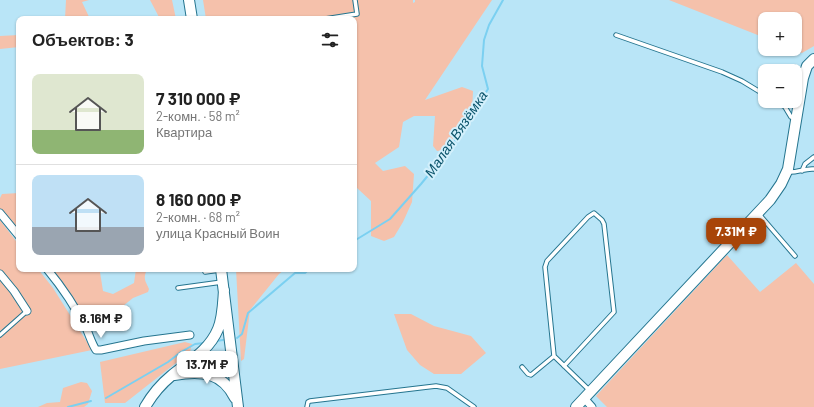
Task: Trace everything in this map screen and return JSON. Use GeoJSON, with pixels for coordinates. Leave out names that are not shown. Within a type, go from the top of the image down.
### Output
{"type":"FeatureCollection","features":[{"type":"Feature","properties":{"kind":"street"},"geometry":{"type":"LineString","coordinates":[[189,0],[192,16]]}},
{"type":"Feature","properties":{"kind":"street"},"geometry":{"type":"LineString","coordinates":[[576,407],[776,191],[786,172],[803,78],[807,66],[814,59]]}},
{"type":"Feature","properties":{"kind":"street"},"geometry":{"type":"LineString","coordinates":[[0,213],[16,232]]}},
{"type":"Feature","properties":{"kind":"street"},"geometry":{"type":"LineString","coordinates":[[49,272],[74,308],[87,330],[96,350],[144,341],[190,335]]}},
{"type":"Feature","properties":{"kind":"street"},"geometry":{"type":"LineString","coordinates":[[221,272],[238,406]]}},
{"type":"Feature","properties":{"kind":"street"},"geometry":{"type":"LineString","coordinates":[[0,274],[14,291],[27,311]]}},
{"type":"Feature","properties":{"kind":"street"},"geometry":{"type":"LineString","coordinates":[[145,407],[154,393],[172,375],[200,353],[212,340],[221,319],[223,286]]}},
{"type":"Feature","properties":{"kind":"street"},"geometry":{"type":"LineString","coordinates":[[172,375],[193,373],[215,376],[226,384],[238,406]]}},
{"type":"Feature","properties":{"kind":"street"},"geometry":{"type":"LineString","coordinates":[[587,395],[592,407]]}},
{"type":"Feature","properties":{"kind":"lane"},"geometry":{"type":"LineString","coordinates":[[344,16],[356,14],[356,0]]}},
{"type":"Feature","properties":{"kind":"lane"},"geometry":{"type":"LineString","coordinates":[[616,35],[722,72],[742,81],[758,91]]}},
{"type":"Feature","properties":{"kind":"lane"},"geometry":{"type":"LineString","coordinates":[[786,108],[791,117],[796,119]]}},
{"type":"Feature","properties":{"kind":"lane"},"geometry":{"type":"LineString","coordinates":[[802,171],[804,164],[814,157]]}},
{"type":"Feature","properties":{"kind":"lane"},"geometry":{"type":"LineString","coordinates":[[786,172],[802,171],[810,168],[814,169]]}},
{"type":"Feature","properties":{"kind":"lane"},"geometry":{"type":"LineString","coordinates":[[758,212],[795,256]]}},
{"type":"Feature","properties":{"kind":"lane"},"geometry":{"type":"LineString","coordinates":[[564,366],[614,312],[604,224],[602,220],[594,213],[588,217],[545,263],[554,356],[587,395]]}},
{"type":"Feature","properties":{"kind":"lane"},"geometry":{"type":"LineString","coordinates":[[178,288],[223,286]]}},
{"type":"Feature","properties":{"kind":"lane"},"geometry":{"type":"LineString","coordinates":[[0,335],[27,311]]}},
{"type":"Feature","properties":{"kind":"lane"},"geometry":{"type":"LineString","coordinates":[[522,367],[528,374],[531,375],[554,356]]}},
{"type":"Feature","properties":{"kind":"lane"},"geometry":{"type":"LineString","coordinates":[[307,407],[308,402],[310,401],[436,386],[447,388],[474,407]]}},
{"type":"Feature","properties":{"kind":"shaded area"},"geometry":{"type":"Polygon","coordinates":[[[66,0],[89,0],[82,2],[89,16],[65,16],[66,0]]]}},
{"type":"Feature","properties":{"kind":"shaded area"},"geometry":{"type":"Polygon","coordinates":[[[150,0],[172,0],[175,16],[158,16],[150,0]]]}},
{"type":"Feature","properties":{"kind":"shaded area"},"geometry":{"type":"Polygon","coordinates":[[[203,0],[413,0],[413,3],[415,0],[492,0],[425,100],[462,87],[473,91],[470,126],[456,135],[445,150],[437,151],[433,146],[435,116],[414,116],[403,122],[399,147],[375,163],[383,171],[405,166],[414,174],[412,202],[394,237],[384,241],[371,236],[371,201],[357,188],[357,16],[206,16],[203,0]]]}},
{"type":"Feature","properties":{"kind":"shaded area"},"geometry":{"type":"Polygon","coordinates":[[[669,0],[814,0],[814,46],[802,53],[802,12],[758,12],[758,35],[669,0]]]}},
{"type":"Feature","properties":{"kind":"shaded area"},"geometry":{"type":"Polygon","coordinates":[[[16,35],[16,47],[0,49],[0,36],[16,35]]]}},
{"type":"Feature","properties":{"kind":"shaded area"},"geometry":{"type":"Polygon","coordinates":[[[16,193],[16,227],[0,209],[0,198],[2,194],[16,193]]]}},
{"type":"Feature","properties":{"kind":"shaded area"},"geometry":{"type":"Polygon","coordinates":[[[0,220],[16,241],[16,272],[40,272],[53,288],[92,350],[0,369],[0,220]]]}},
{"type":"Feature","properties":{"kind":"shaded area"},"geometry":{"type":"Polygon","coordinates":[[[727,255],[760,292],[796,263],[814,284],[814,407],[607,407],[596,396],[727,255]]]}},
{"type":"Feature","properties":{"kind":"shaded area"},"geometry":{"type":"Polygon","coordinates":[[[53,272],[100,272],[103,291],[113,294],[134,283],[136,272],[146,272],[145,279],[149,289],[148,292],[133,298],[123,306],[122,314],[113,322],[91,328],[53,272]]]}},
{"type":"Feature","properties":{"kind":"shaded area"},"geometry":{"type":"Polygon","coordinates":[[[236,272],[281,272],[250,310],[244,359],[241,361],[236,272]]]}},
{"type":"Feature","properties":{"kind":"shaded area"},"geometry":{"type":"Polygon","coordinates":[[[394,314],[411,314],[434,326],[471,336],[486,353],[461,374],[434,374],[420,365],[407,350],[394,314]]]}},
{"type":"Feature","properties":{"kind":"shaded area"},"geometry":{"type":"Polygon","coordinates":[[[185,342],[192,344],[190,352],[125,403],[105,403],[100,362],[185,342]]]}},
{"type":"Feature","properties":{"kind":"shaded area"},"geometry":{"type":"Polygon","coordinates":[[[81,382],[87,383],[92,391],[88,404],[84,407],[38,407],[47,403],[60,402],[63,388],[81,382]]]}},
{"type":"Feature","properties":{"kind":"waterway","name":"Малая Вязёмка"},"geometry":{"type":"LineString","coordinates":[[357,239],[390,219],[421,184],[448,151],[488,89],[482,66],[484,40],[489,25],[503,0]]}},
{"type":"Feature","properties":{"kind":"waterway","name":"Малая Вязёмка"},"geometry":{"type":"LineString","coordinates":[[237,338],[242,334],[248,313],[295,273],[306,272]]}},
{"type":"Feature","properties":{"kind":"waterway","name":"Малая Вязёмка"},"geometry":{"type":"LineString","coordinates":[[216,341],[223,340]]}},
{"type":"Feature","properties":{"kind":"waterway","name":"Малая Вязёмка"},"geometry":{"type":"LineString","coordinates":[[106,398],[168,362],[195,344],[204,343]]}},
{"type":"Feature","properties":{"kind":"waterway","name":"Малая Вязёмка"},"geometry":{"type":"LineString","coordinates":[[68,407],[91,401]]}}]}
